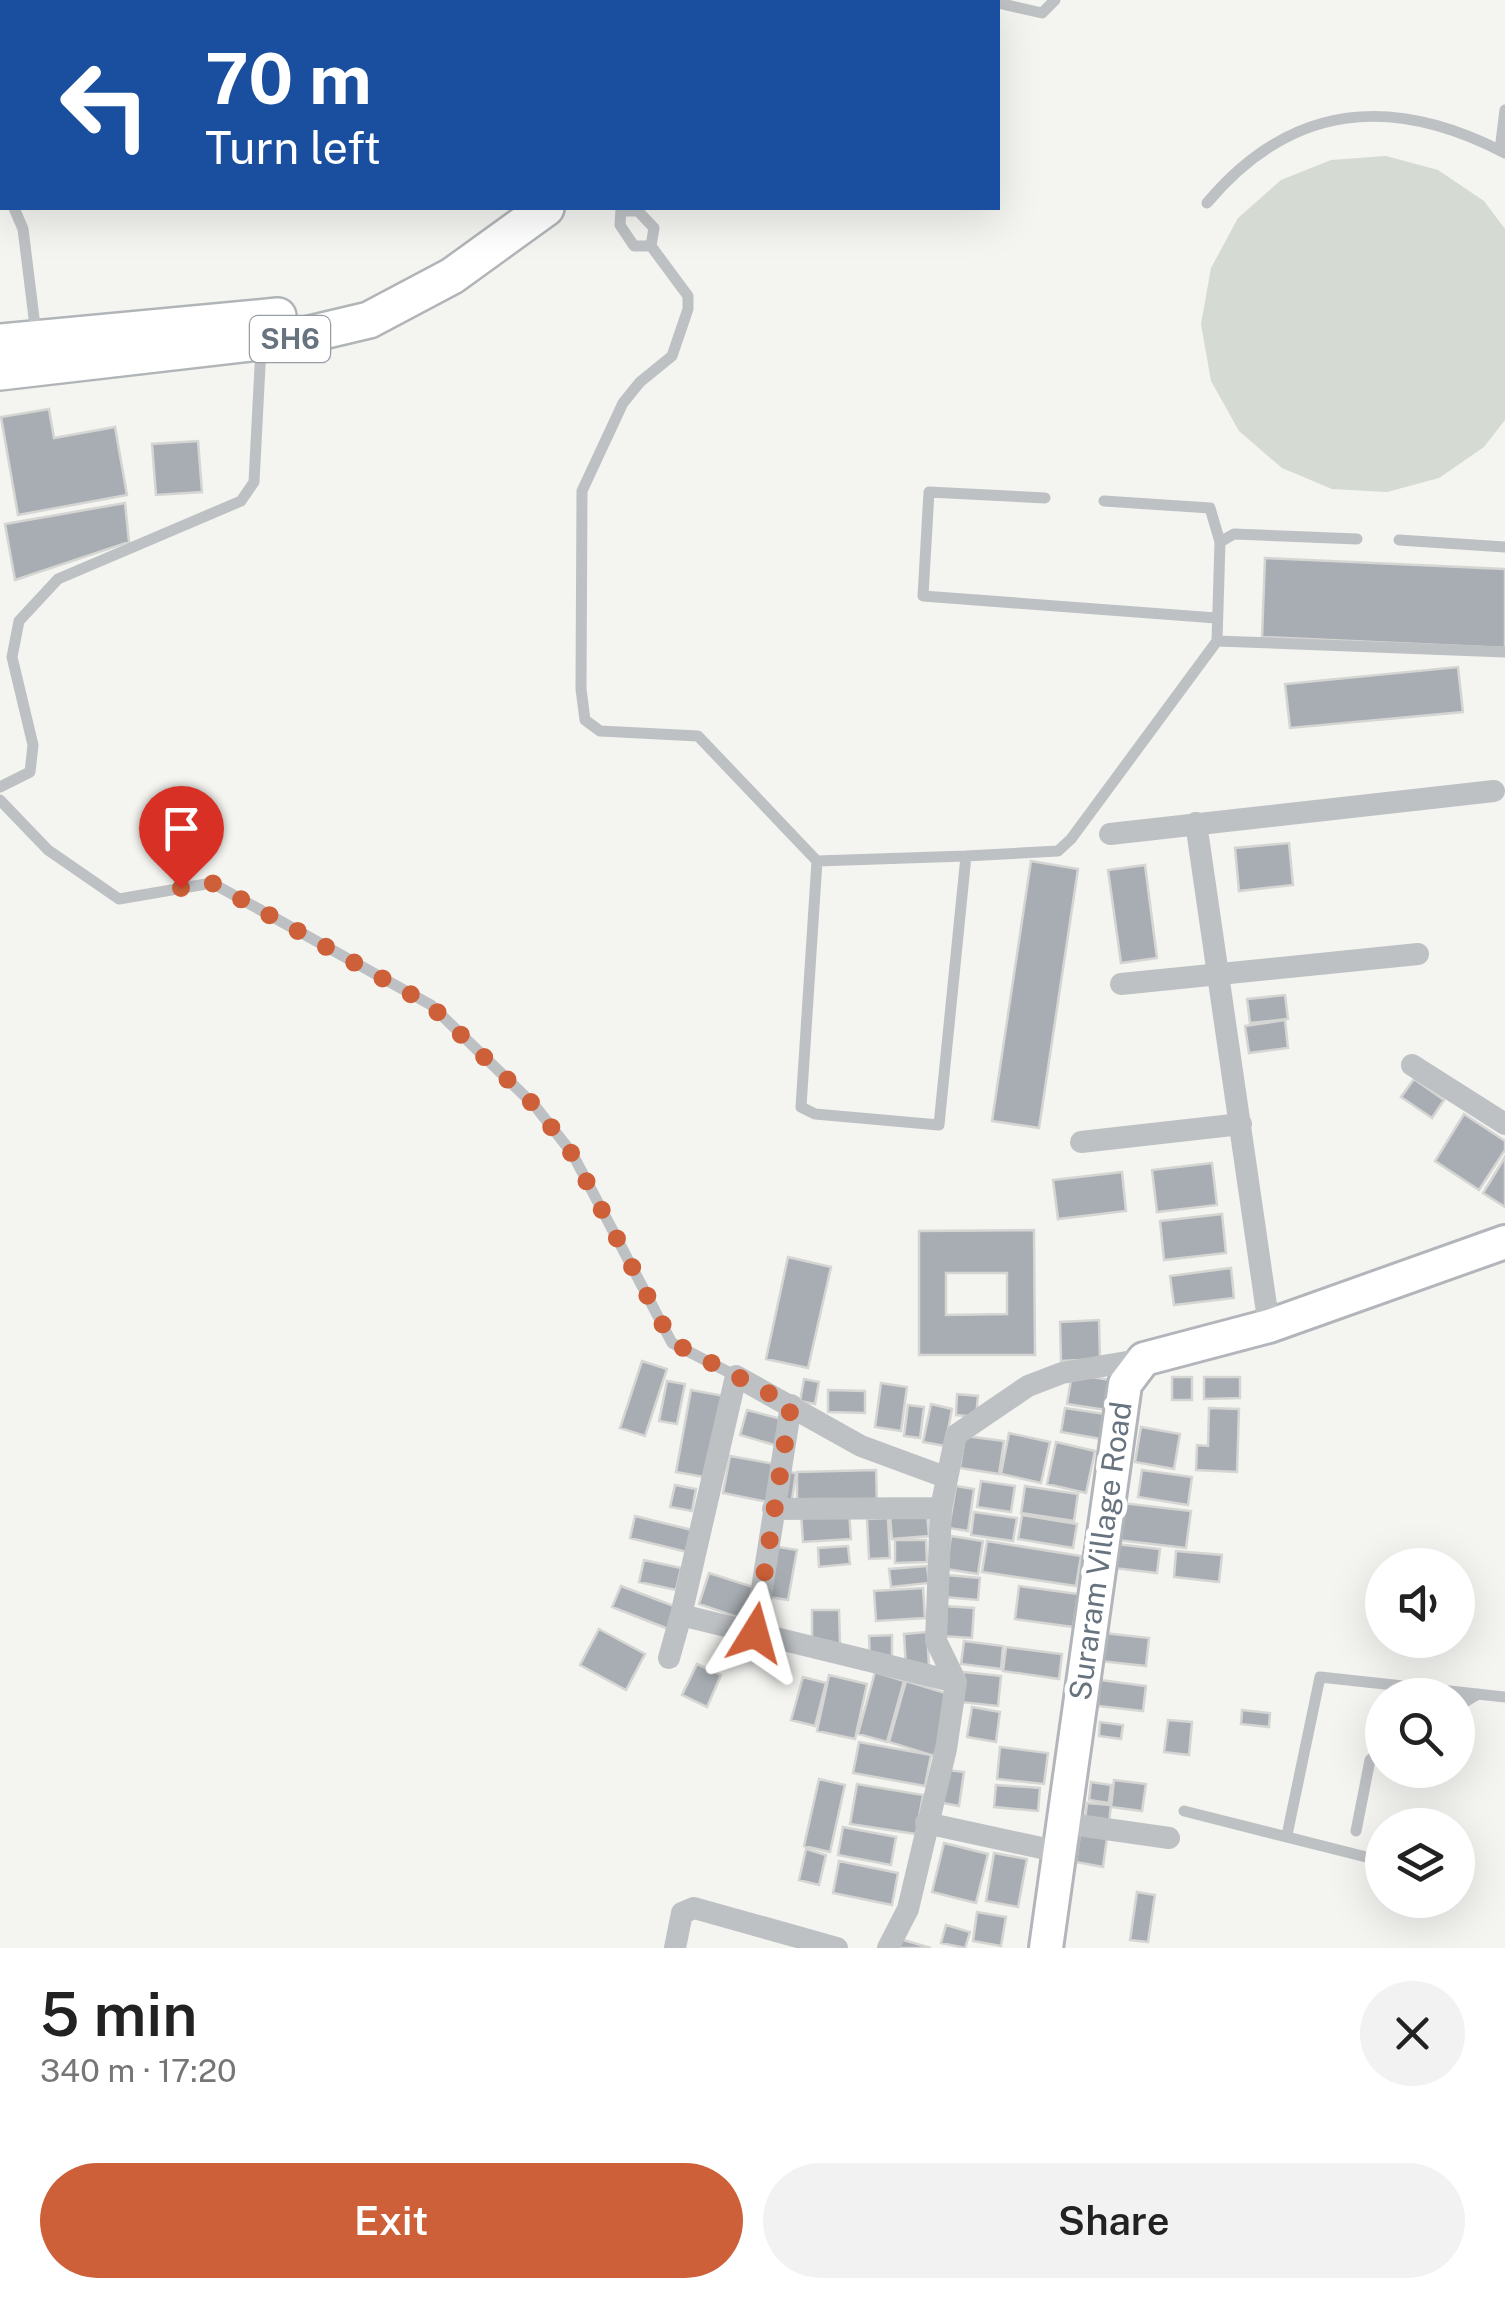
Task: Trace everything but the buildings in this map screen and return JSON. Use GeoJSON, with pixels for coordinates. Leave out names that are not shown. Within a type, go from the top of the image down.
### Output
{"type":"FeatureCollection","features":[{"type":"Feature","properties":{"kind":"main road","name":"SH6"},"geometry":{"type":"LineString","coordinates":[[0,342],[240,320],[356,300],[424,269],[505,210]]}},
{"type":"Feature","properties":{"kind":"main road","name":"SH6"},"geometry":{"type":"LineString","coordinates":[[0,372],[261,342],[368,320],[402,306],[452,276],[543,210]]}},
{"type":"Feature","properties":{"kind":"main road","name":"Suraram Village Road"},"geometry":{"type":"LineString","coordinates":[[1046,1948],[1124,1384],[1144,1359],[1270,1326],[1505,1242]]}},
{"type":"Feature","properties":{"kind":"street"},"geometry":{"type":"LineString","coordinates":[[1110,834],[1494,791]]}},
{"type":"Feature","properties":{"kind":"street"},"geometry":{"type":"LineString","coordinates":[[1196,823],[1270,1326]]}},
{"type":"Feature","properties":{"kind":"street"},"geometry":{"type":"LineString","coordinates":[[1120,984],[1418,954]]}},
{"type":"Feature","properties":{"kind":"street"},"geometry":{"type":"LineString","coordinates":[[1412,1065],[1505,1124]]}},
{"type":"Feature","properties":{"kind":"street"},"geometry":{"type":"LineString","coordinates":[[1081,1142],[1242,1124]]}},
{"type":"Feature","properties":{"kind":"street"},"geometry":{"type":"LineString","coordinates":[[888,1948],[908,1909],[946,1749],[956,1682],[936,1642],[941,1508],[956,1435],[1028,1386],[1062,1373],[1144,1359]]}},
{"type":"Feature","properties":{"kind":"street"},"geometry":{"type":"LineString","coordinates":[[669,1658],[736,1376],[861,1446],[945,1477]]}},
{"type":"Feature","properties":{"kind":"street"},"geometry":{"type":"LineString","coordinates":[[755,1633],[791,1405]]}},
{"type":"Feature","properties":{"kind":"street"},"geometry":{"type":"LineString","coordinates":[[773,1509],[941,1508]]}},
{"type":"Feature","properties":{"kind":"street"},"geometry":{"type":"LineString","coordinates":[[681,1615],[956,1682]]}},
{"type":"Feature","properties":{"kind":"street"},"geometry":{"type":"LineString","coordinates":[[926,1823],[1062,1838],[1169,1838]]}},
{"type":"Feature","properties":{"kind":"street"},"geometry":{"type":"LineString","coordinates":[[675,1948],[682,1914],[694,1908],[837,1948]]}},
{"type":"Feature","properties":{"kind":"lane"},"geometry":{"type":"LineString","coordinates":[[1000,4],[1042,14],[1055,0]]}},
{"type":"Feature","properties":{"kind":"lane"},"geometry":{"type":"LineString","coordinates":[[1207,204],[1230,176],[1270,143],[1336,118],[1393,116],[1502,152],[1505,110]]}},
{"type":"Feature","properties":{"kind":"lane"},"geometry":{"type":"LineString","coordinates":[[15,210],[23,229],[36,338]]}},
{"type":"Feature","properties":{"kind":"lane"},"geometry":{"type":"LineString","coordinates":[[622,210],[620,225],[634,246],[651,246]]}},
{"type":"Feature","properties":{"kind":"lane"},"geometry":{"type":"LineString","coordinates":[[638,210],[654,228],[651,246],[688,296],[688,309],[672,356],[640,382],[623,403],[582,492],[581,689],[585,720],[600,731],[698,736],[817,862],[802,1107],[814,1114],[939,1126],[966,856]]}},
{"type":"Feature","properties":{"kind":"lane"},"geometry":{"type":"LineString","coordinates":[[0,787],[30,772],[32,745],[12,657],[20,621],[58,579],[241,501],[254,482],[261,342]]}},
{"type":"Feature","properties":{"kind":"lane"},"geometry":{"type":"LineString","coordinates":[[1044,498],[929,492],[922,596],[1216,618]]}},
{"type":"Feature","properties":{"kind":"lane"},"geometry":{"type":"LineString","coordinates":[[817,862],[1058,851],[1217,641],[1220,542],[1210,508],[1104,501]]}},
{"type":"Feature","properties":{"kind":"lane"},"geometry":{"type":"LineString","coordinates":[[1220,542],[1234,534],[1357,538]]}},
{"type":"Feature","properties":{"kind":"lane"},"geometry":{"type":"LineString","coordinates":[[1399,540],[1505,547]]}},
{"type":"Feature","properties":{"kind":"lane"},"geometry":{"type":"LineString","coordinates":[[1217,641],[1505,652]]}},
{"type":"Feature","properties":{"kind":"lane"},"geometry":{"type":"LineString","coordinates":[[0,800],[48,850],[120,900],[212,883],[430,1005],[535,1106],[572,1154],[672,1342],[736,1376]]}},
{"type":"Feature","properties":{"kind":"lane"},"geometry":{"type":"LineString","coordinates":[[1287,1835],[1320,1676],[1505,1698]]}},
{"type":"Feature","properties":{"kind":"lane"},"geometry":{"type":"LineString","coordinates":[[1356,1832],[1365,1786]]}},
{"type":"Feature","properties":{"kind":"lane"},"geometry":{"type":"LineString","coordinates":[[1184,1810],[1365,1856]]}},
{"type":"Feature","properties":{"kind":"shaded area"},"geometry":{"type":"Polygon","coordinates":[[[1386,156],[1438,170],[1484,201],[1505,229],[1505,420],[1484,447],[1439,478],[1387,492],[1332,489],[1282,468],[1239,431],[1211,381],[1201,324],[1211,268],[1238,218],[1281,180],[1331,160],[1386,156]]]}},
{"type":"Feature","properties":{"kind":"route"},"geometry":{"type":"LineString","coordinates":[[181,888],[212,883],[430,1005],[535,1106],[572,1154],[672,1342],[791,1405],[755,1633]]}}]}
